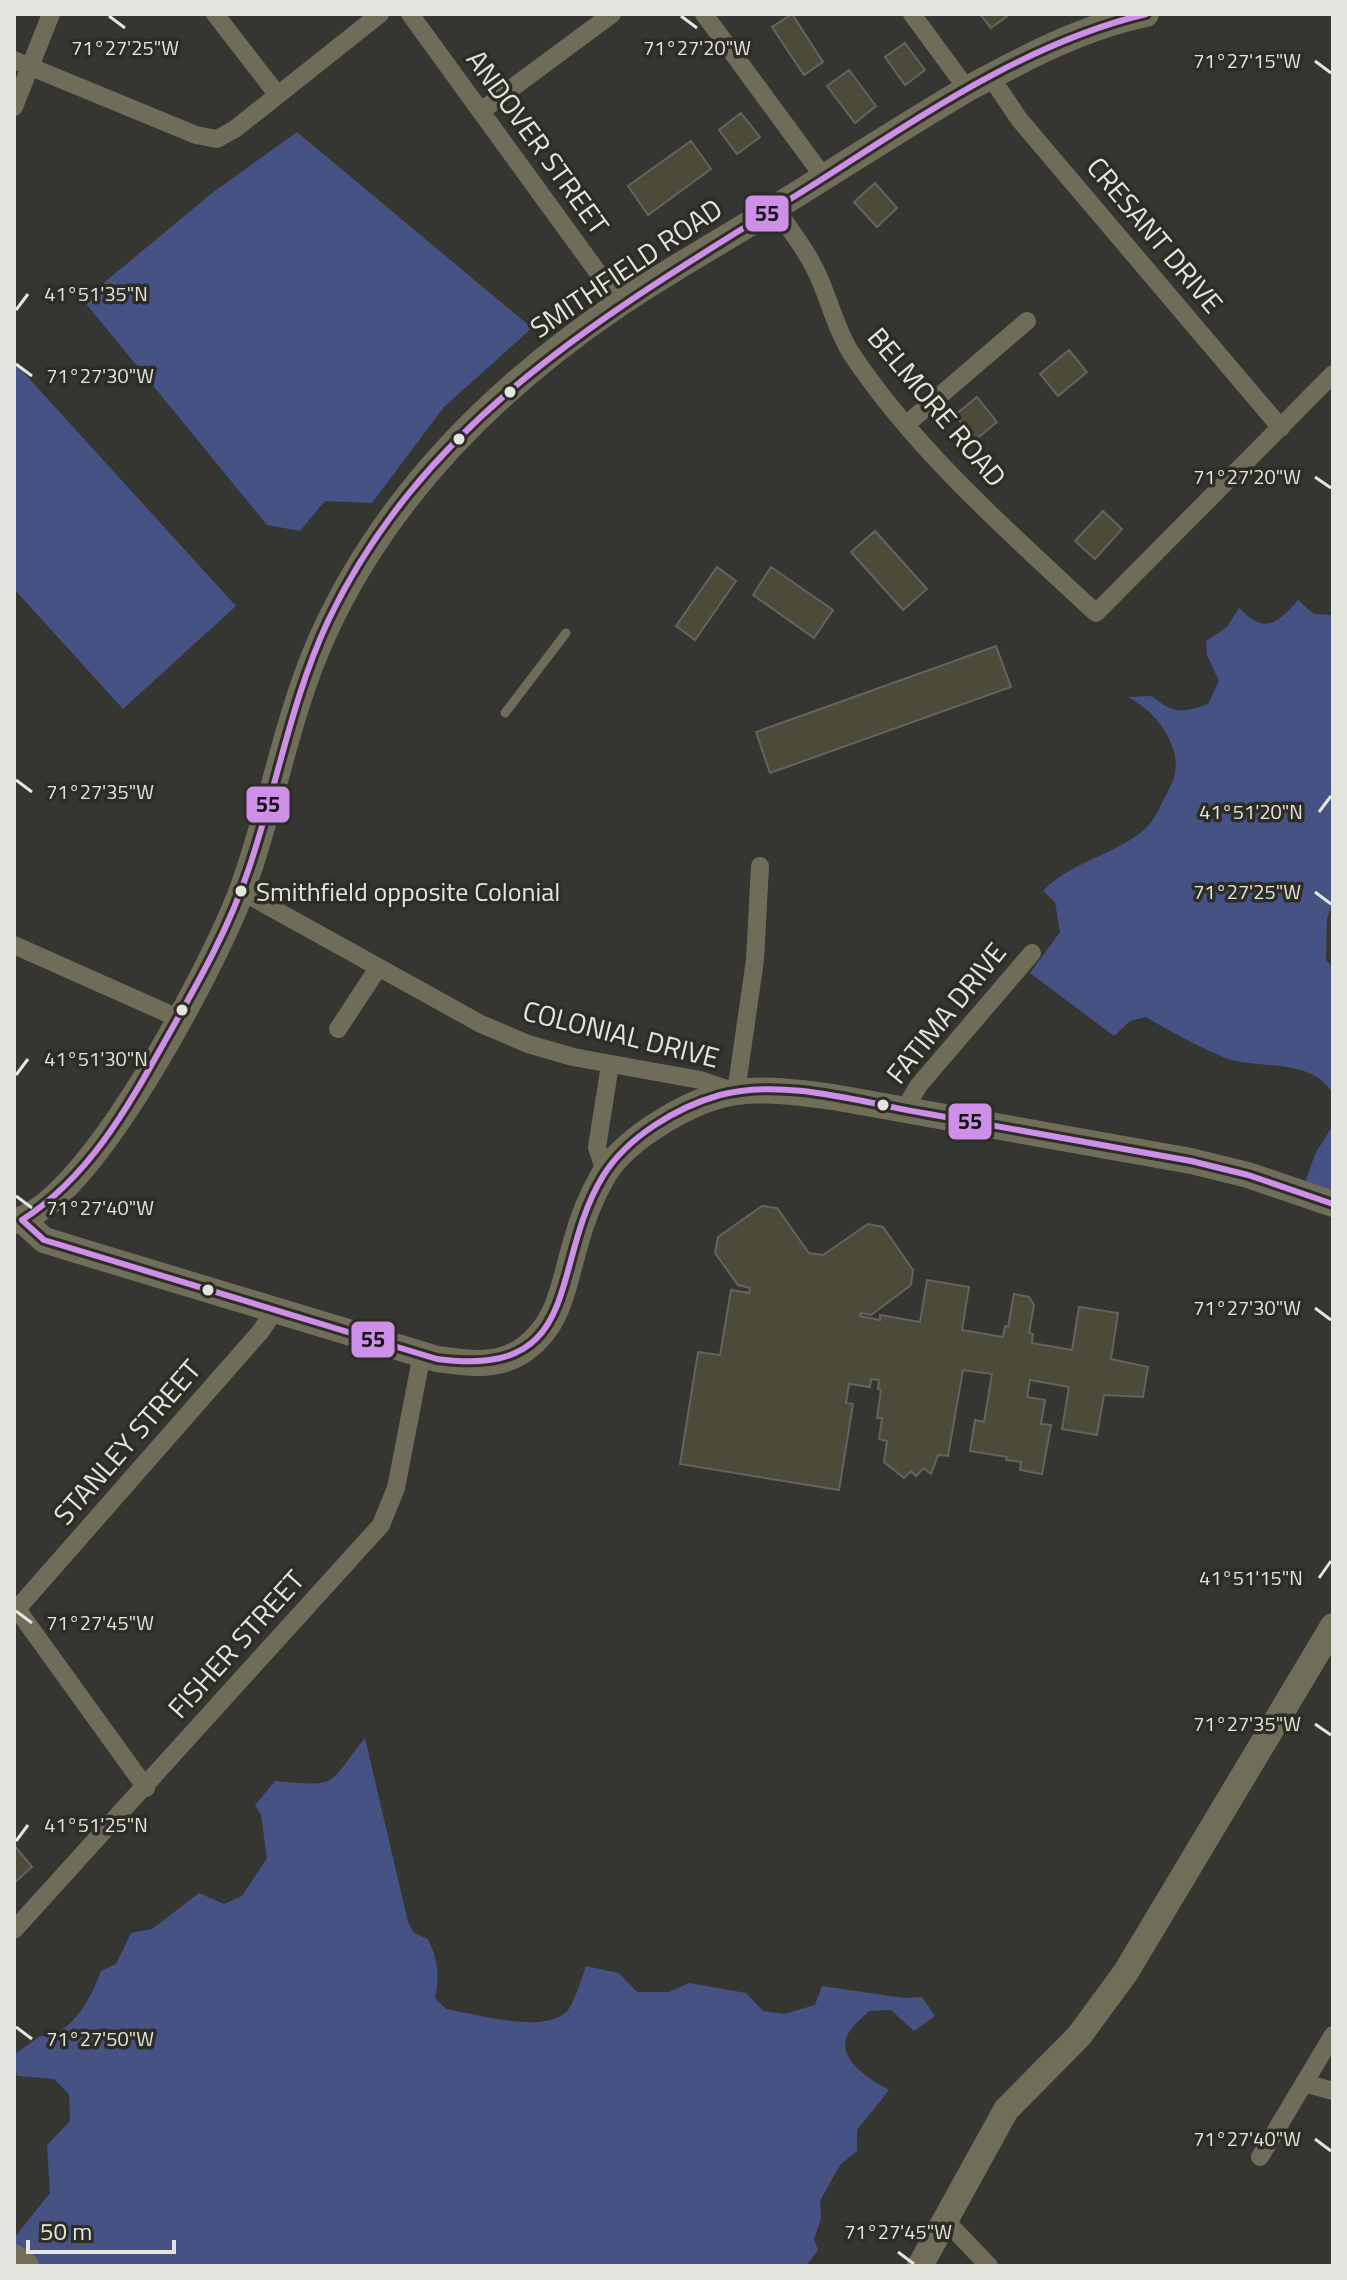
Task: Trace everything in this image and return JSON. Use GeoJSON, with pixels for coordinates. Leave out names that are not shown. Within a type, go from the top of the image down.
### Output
{"type":"FeatureCollection","features":[{"type":"Feature","properties":{"kind":"main road","name":"SMITHFIELD ROAD"},"geometry":{"type":"LineString","coordinates":[[18,1221],[54,1197],[104,1141],[129,1106],[178,1018],[241,891],[298,696],[352,575],[395,510],[485,411],[531,370],[620,303],[823,176],[1022,59],[1132,15]]}},
{"type":"Feature","properties":{"kind":"main road"},"geometry":{"type":"LineString","coordinates":[[18,1221],[44,1240],[422,1354],[489,1365],[526,1348],[555,1314],[587,1208],[605,1172],[651,1129],[695,1105],[736,1092],[799,1092],[1191,1161],[1248,1175],[1333,1204]]}},
{"type":"Feature","properties":{"kind":"main road"},"geometry":{"type":"LineString","coordinates":[[920,2266],[1006,2110],[1079,2036],[1126,1972],[1333,1626]]}},
{"type":"Feature","properties":{"kind":"main road"},"geometry":{"type":"LineString","coordinates":[[14,2257],[26,2266]]}},
{"type":"Feature","properties":{"kind":"street"},"geometry":{"type":"LineString","coordinates":[[14,107],[22,64],[51,14]]}},
{"type":"Feature","properties":{"kind":"street"},"geometry":{"type":"LineString","coordinates":[[215,14],[277,94]]}},
{"type":"Feature","properties":{"kind":"street"},"geometry":{"type":"LineString","coordinates":[[22,64],[196,135],[217,139],[235,129],[380,14]]}},
{"type":"Feature","properties":{"kind":"street","name":"ANDOVER STREET"},"geometry":{"type":"LineString","coordinates":[[410,14],[620,303]]}},
{"type":"Feature","properties":{"kind":"street"},"geometry":{"type":"LineString","coordinates":[[481,111],[612,14]]}},
{"type":"Feature","properties":{"kind":"street"},"geometry":{"type":"LineString","coordinates":[[704,14],[823,176]]}},
{"type":"Feature","properties":{"kind":"street"},"geometry":{"type":"LineString","coordinates":[[912,14],[967,89]]}},
{"type":"Feature","properties":{"kind":"street","name":"CRESANT DRIVE"},"geometry":{"type":"LineString","coordinates":[[990,76],[1019,119],[1281,428]]}},
{"type":"Feature","properties":{"kind":"street","name":"BELMORE ROAD"},"geometry":{"type":"LineString","coordinates":[[775,208],[820,280],[842,339],[908,423],[996,520],[1096,613],[1281,428]]}},
{"type":"Feature","properties":{"kind":"street"},"geometry":{"type":"LineString","coordinates":[[908,423],[1027,321]]}},
{"type":"Feature","properties":{"kind":"street"},"geometry":{"type":"LineString","coordinates":[[1281,428],[1333,374]]}},
{"type":"Feature","properties":{"kind":"street"},"geometry":{"type":"LineString","coordinates":[[736,1092],[755,960],[760,866]]}},
{"type":"Feature","properties":{"kind":"street","name":"COLONIAL DRIVE"},"geometry":{"type":"LineString","coordinates":[[241,891],[378,968],[528,1044],[610,1065],[700,1080],[736,1092]]}},
{"type":"Feature","properties":{"kind":"street"},"geometry":{"type":"LineString","coordinates":[[14,945],[178,1018]]}},
{"type":"Feature","properties":{"kind":"street","name":"FATIMA DRIVE"},"geometry":{"type":"LineString","coordinates":[[904,1110],[919,1085],[1032,953]]}},
{"type":"Feature","properties":{"kind":"street"},"geometry":{"type":"LineString","coordinates":[[338,1029],[378,968]]}},
{"type":"Feature","properties":{"kind":"street"},"geometry":{"type":"LineString","coordinates":[[605,1172],[597,1147],[610,1065]]}},
{"type":"Feature","properties":{"kind":"street","name":"STANLEY STREET"},"geometry":{"type":"LineString","coordinates":[[16,1607],[261,1331],[275,1310]]}},
{"type":"Feature","properties":{"kind":"street","name":"FISHER STREET"},"geometry":{"type":"LineString","coordinates":[[14,1930],[146,1788],[381,1525],[396,1488],[422,1354]]}},
{"type":"Feature","properties":{"kind":"street"},"geometry":{"type":"LineString","coordinates":[[16,1607],[146,1788]]}},
{"type":"Feature","properties":{"kind":"street"},"geometry":{"type":"LineString","coordinates":[[1260,2157],[1333,2035]]}},
{"type":"Feature","properties":{"kind":"street"},"geometry":{"type":"LineString","coordinates":[[1304,2083],[1333,2091]]}},
{"type":"Feature","properties":{"kind":"street"},"geometry":{"type":"LineString","coordinates":[[945,2220],[989,2266]]}},
{"type":"Feature","properties":{"kind":"lane"},"geometry":{"type":"LineString","coordinates":[[505,713],[566,633]]}},
{"type":"Feature","properties":{"kind":"shaded area"},"geometry":{"type":"Polygon","coordinates":[[[297,132],[532,328],[444,407],[372,503],[325,501],[300,531],[267,525],[83,300],[212,193],[297,132]]]}},
{"type":"Feature","properties":{"kind":"shaded area"},"geometry":{"type":"Polygon","coordinates":[[[14,362],[236,606],[123,709],[14,589],[14,362]]]}},
{"type":"Feature","properties":{"kind":"shaded area"},"geometry":{"type":"Polygon","coordinates":[[[1298,600],[1314,614],[1333,615],[1333,903],[1327,919],[1326,960],[1333,967],[1333,1094],[1311,1074],[1223,1057],[1146,1017],[1130,1021],[1114,1036],[1030,973],[1060,932],[1055,902],[1043,891],[1069,871],[1142,831],[1156,815],[1174,778],[1175,758],[1167,735],[1151,714],[1128,697],[1152,696],[1178,710],[1208,704],[1219,681],[1207,655],[1206,641],[1227,627],[1239,608],[1256,621],[1270,623],[1298,600]]]}},
{"type":"Feature","properties":{"kind":"shaded area"},"geometry":{"type":"Polygon","coordinates":[[[1333,1125],[1333,1205],[1302,1192],[1315,1154],[1333,1125]]]}},
{"type":"Feature","properties":{"kind":"shaded area"},"geometry":{"type":"Polygon","coordinates":[[[365,1738],[408,1922],[414,1933],[428,1939],[437,1968],[435,1998],[446,2009],[513,2021],[548,2021],[561,2016],[570,2007],[586,1966],[619,1973],[637,1992],[669,1992],[689,1983],[746,1993],[763,2011],[784,2014],[815,2005],[822,1986],[904,1998],[922,1997],[935,2016],[914,2031],[891,2010],[869,2011],[848,2034],[846,2052],[851,2061],[865,2075],[889,2090],[857,2130],[857,2151],[840,2165],[820,2201],[821,2219],[814,2239],[818,2250],[806,2266],[28,2266],[14,2255],[14,2238],[50,2193],[47,2145],[70,2121],[69,2094],[54,2079],[17,2076],[14,2055],[40,2036],[51,2035],[70,2023],[86,2004],[101,1971],[116,1964],[131,1933],[152,1929],[199,1893],[224,1904],[242,1896],[267,1858],[261,1815],[255,1805],[275,1781],[311,1784],[330,1780],[365,1738]]]}},
{"type":"Feature","properties":{"kind":"building"},"geometry":{"type":"Polygon","coordinates":[[[792,14],[823,62],[804,75],[772,27],[792,14]]]}},
{"type":"Feature","properties":{"kind":"building"},"geometry":{"type":"Polygon","coordinates":[[[980,14],[1010,14],[991,28],[980,14]]]}},
{"type":"Feature","properties":{"kind":"building"},"geometry":{"type":"Polygon","coordinates":[[[905,43],[925,70],[905,85],[885,57],[905,43]]]}},
{"type":"Feature","properties":{"kind":"building"},"geometry":{"type":"Polygon","coordinates":[[[849,70],[876,106],[855,123],[827,86],[849,70]]]}},
{"type":"Feature","properties":{"kind":"building"},"geometry":{"type":"Polygon","coordinates":[[[741,113],[760,137],[737,154],[719,130],[741,113]]]}},
{"type":"Feature","properties":{"kind":"building"},"geometry":{"type":"Polygon","coordinates":[[[691,141],[711,169],[648,215],[628,186],[691,141]]]}},
{"type":"Feature","properties":{"kind":"building"},"geometry":{"type":"Polygon","coordinates":[[[875,183],[897,208],[877,227],[854,202],[875,183]]]}},
{"type":"Feature","properties":{"kind":"building"},"geometry":{"type":"Polygon","coordinates":[[[1069,350],[1087,372],[1058,396],[1040,374],[1069,350]]]}},
{"type":"Feature","properties":{"kind":"building"},"geometry":{"type":"Polygon","coordinates":[[[977,397],[997,422],[975,440],[955,415],[977,397]]]}},
{"type":"Feature","properties":{"kind":"building"},"geometry":{"type":"Polygon","coordinates":[[[1103,511],[1122,529],[1095,559],[1075,541],[1103,511]]]}},
{"type":"Feature","properties":{"kind":"building"},"geometry":{"type":"Polygon","coordinates":[[[875,531],[927,589],[903,610],[851,552],[875,531]]]}},
{"type":"Feature","properties":{"kind":"building"},"geometry":{"type":"Polygon","coordinates":[[[717,567],[736,581],[695,640],[676,626],[717,567]]]}},
{"type":"Feature","properties":{"kind":"building"},"geometry":{"type":"Polygon","coordinates":[[[771,567],[833,610],[814,638],[753,595],[771,567]]]}},
{"type":"Feature","properties":{"kind":"building"},"geometry":{"type":"Polygon","coordinates":[[[996,646],[1011,687],[770,773],[756,732],[996,646]]]}},
{"type":"Feature","properties":{"kind":"building"},"geometry":{"type":"Polygon","coordinates":[[[762,1206],[777,1208],[809,1253],[823,1255],[868,1224],[883,1227],[913,1270],[911,1285],[871,1315],[861,1313],[860,1316],[880,1320],[880,1315],[920,1322],[927,1280],[969,1287],[962,1330],[1003,1337],[1014,1294],[1029,1297],[1034,1305],[1029,1333],[1033,1334],[1032,1343],[1072,1350],[1079,1307],[1118,1313],[1111,1359],[1148,1367],[1143,1397],[1104,1395],[1097,1435],[1062,1429],[1069,1387],[1030,1380],[1027,1397],[1045,1400],[1041,1424],[1051,1425],[1042,1474],[1020,1470],[1021,1462],[1006,1460],[1007,1457],[970,1451],[975,1420],[984,1422],[992,1374],[963,1370],[948,1456],[938,1455],[931,1474],[924,1468],[916,1476],[911,1471],[904,1478],[884,1462],[887,1441],[879,1439],[882,1418],[877,1418],[881,1390],[878,1389],[879,1380],[871,1379],[870,1387],[849,1384],[846,1403],[853,1404],[839,1490],[680,1464],[698,1352],[720,1355],[731,1290],[749,1293],[750,1288],[738,1285],[715,1253],[718,1237],[762,1206]]]}},
{"type":"Feature","properties":{"kind":"building"},"geometry":{"type":"Polygon","coordinates":[[[14,1845],[32,1867],[14,1883],[14,1845]]]}},
{"type":"Feature","properties":{"kind":"transit line","name":"55"},"geometry":{"type":"LineString","coordinates":[[22,1220],[69,1182],[107,1136],[140,1085],[203,972],[241,890],[304,681],[328,621],[370,546],[420,480],[477,420],[539,367],[674,272],[975,85],[1058,43],[1146,14]]}},
{"type":"Feature","properties":{"kind":"transit line","name":"55"},"geometry":{"type":"LineString","coordinates":[[22,1220],[44,1240],[437,1359],[485,1361],[518,1352],[541,1334],[556,1309],[586,1211],[603,1176],[625,1149],[654,1125],[687,1107],[745,1090],[796,1090],[822,1094],[1191,1161],[1248,1175],[1333,1204]]}},
{"type":"Feature","properties":{"kind":"place","name":"Smithfield opposite Colonial"},"geometry":{"type":"Point","coordinates":[241,891]}}]}
